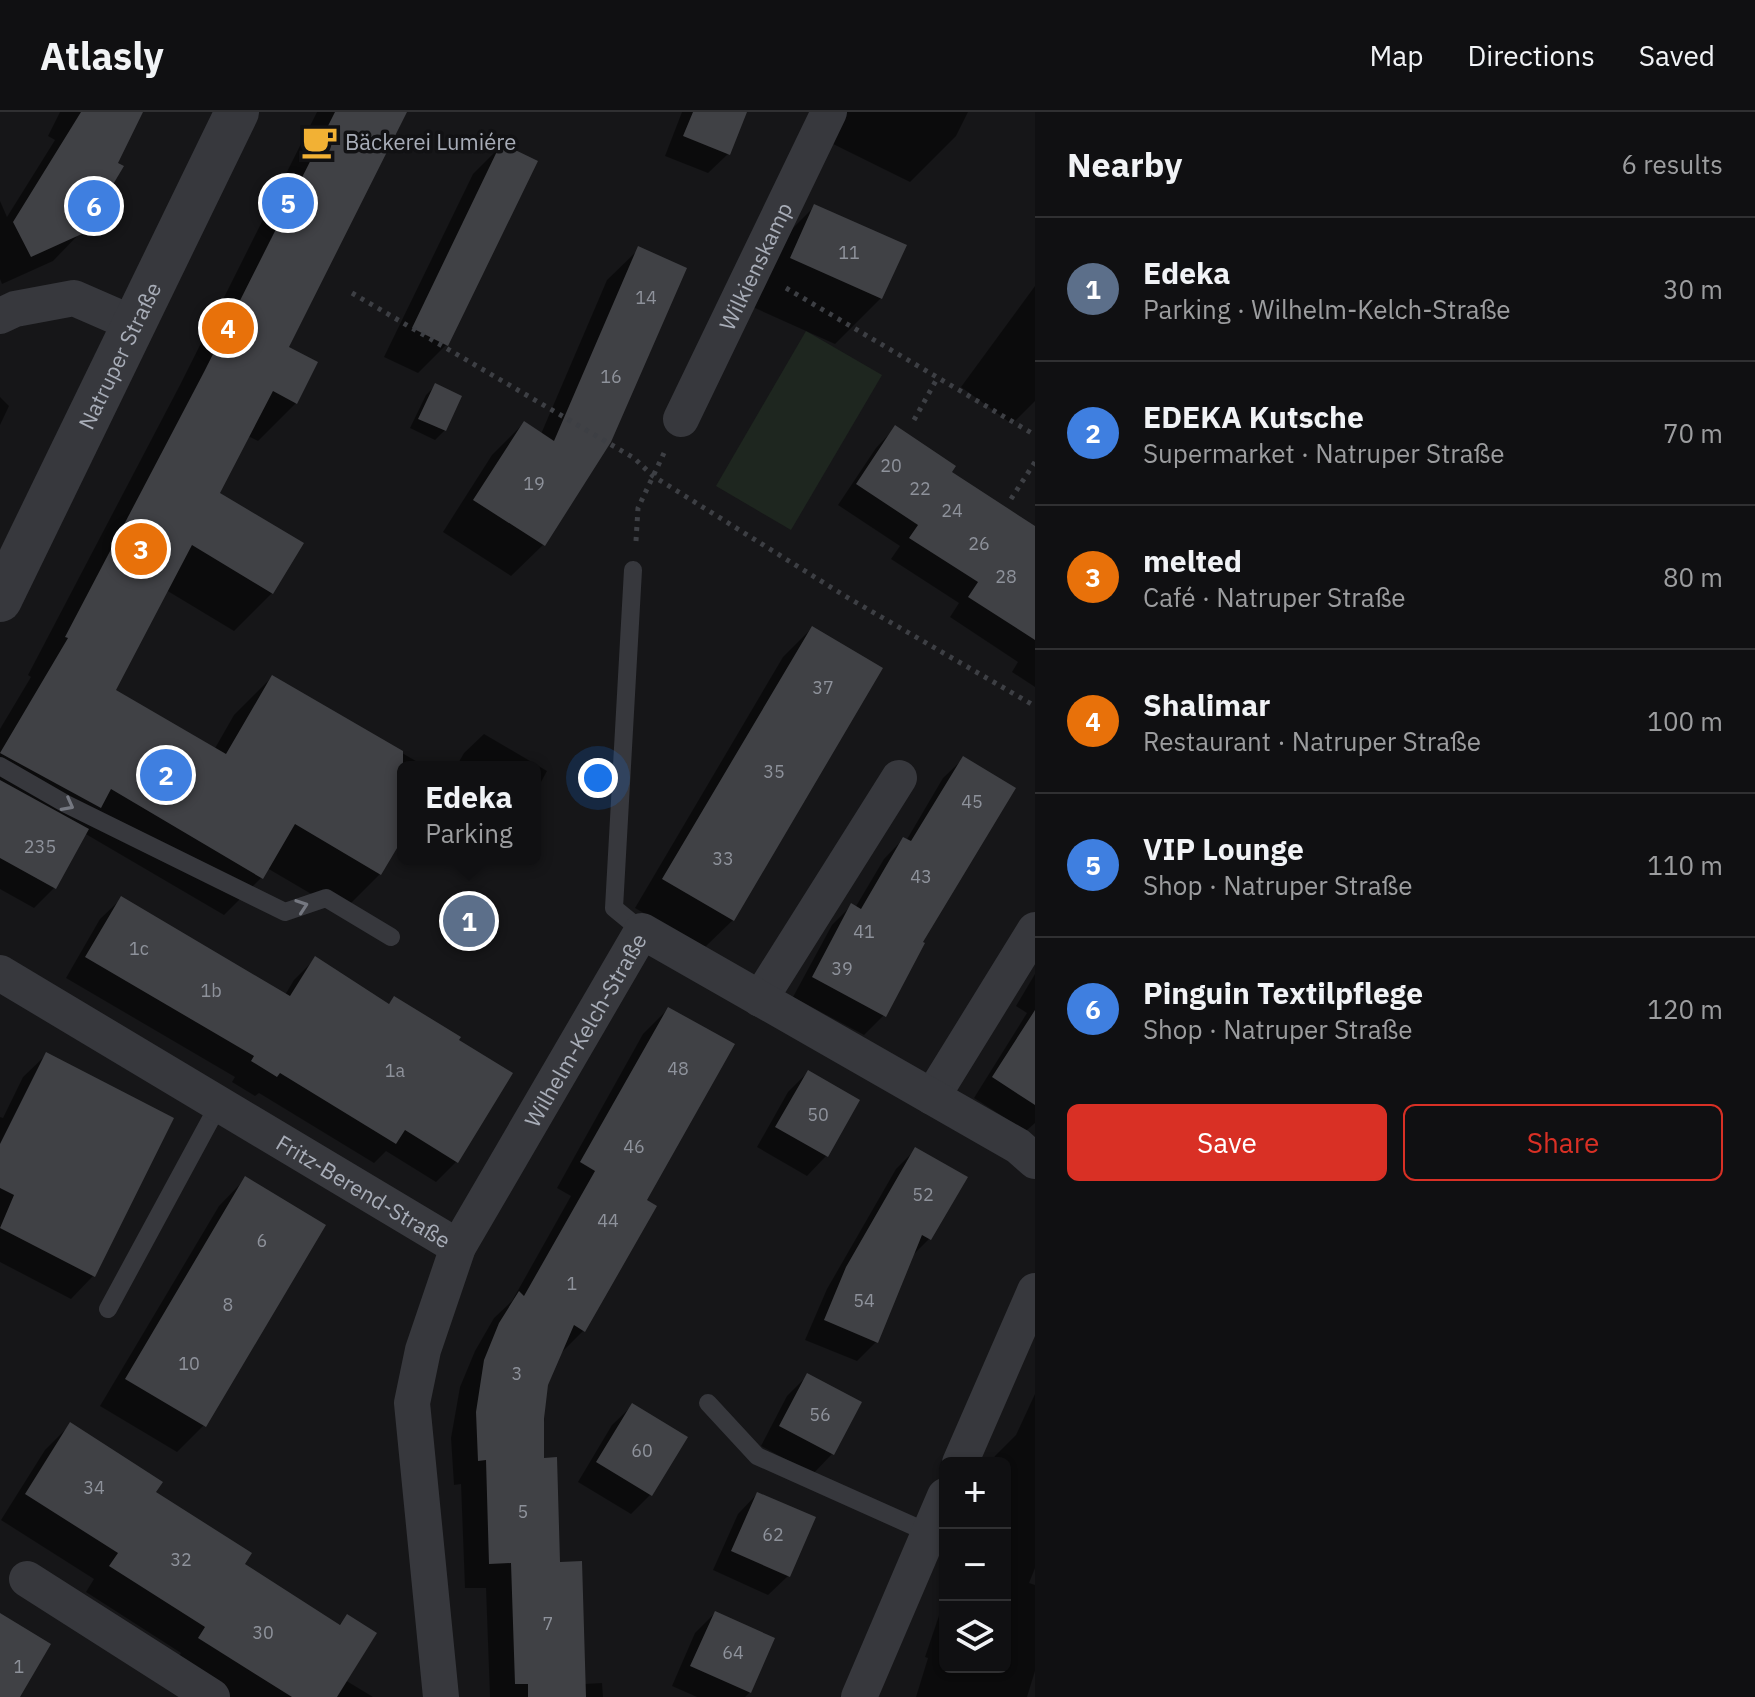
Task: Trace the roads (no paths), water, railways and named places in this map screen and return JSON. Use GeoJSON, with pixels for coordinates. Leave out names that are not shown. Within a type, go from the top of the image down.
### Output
{"type":"FeatureCollection","features":[{"type":"Feature","properties":{"kind":"street","name":"Natruper Straße"},"geometry":{"type":"LineString","coordinates":[[0,600],[237,112]]}},
{"type":"Feature","properties":{"kind":"street","name":"Wilkienskamp"},"geometry":{"type":"LineString","coordinates":[[681,419],[829,112]]}},
{"type":"Feature","properties":{"kind":"street"},"geometry":{"type":"LineString","coordinates":[[0,316],[15,309],[74,298],[136,325]]}},
{"type":"Feature","properties":{"kind":"street"},"geometry":{"type":"LineString","coordinates":[[760,999],[899,778]]}},
{"type":"Feature","properties":{"kind":"street"},"geometry":{"type":"LineString","coordinates":[[932,1097],[1035,930]]}},
{"type":"Feature","properties":{"kind":"street","name":"Wilhelm-Kelch-Straße"},"geometry":{"type":"LineString","coordinates":[[458,1247],[642,931],[1018,1146],[1035,1161]]}},
{"type":"Feature","properties":{"kind":"street","name":"Fritz-Berend-Straße"},"geometry":{"type":"LineString","coordinates":[[0,973],[458,1247],[423,1350],[412,1403],[441,1697]]}},
{"type":"Feature","properties":{"kind":"street"},"geometry":{"type":"LineString","coordinates":[[963,1457],[1035,1291]]}},
{"type":"Feature","properties":{"kind":"street"},"geometry":{"type":"LineString","coordinates":[[859,1697],[939,1510]]}},
{"type":"Feature","properties":{"kind":"street"},"geometry":{"type":"LineString","coordinates":[[27,1579],[212,1697]]}},
{"type":"Feature","properties":{"kind":"lane"},"geometry":{"type":"LineString","coordinates":[[633,570],[614,908],[642,931]]}},
{"type":"Feature","properties":{"kind":"lane"},"geometry":{"type":"LineString","coordinates":[[0,766],[66,804],[285,912],[326,898],[391,937]]}},
{"type":"Feature","properties":{"kind":"lane"},"geometry":{"type":"LineString","coordinates":[[108,1309],[219,1104]]}},
{"type":"Feature","properties":{"kind":"lane"},"geometry":{"type":"LineString","coordinates":[[708,1403],[757,1456],[929,1533]]}},
{"type":"Feature","properties":{"kind":"place","name":"Bäckerei Lumiére"},"geometry":{"type":"Point","coordinates":[319,141]}},
{"type":"Feature","properties":{"kind":"place","name":"VIP Lounge"},"geometry":{"type":"Point","coordinates":[288,203]}},
{"type":"Feature","properties":{"kind":"place","name":"Pinguin Textilpflege"},"geometry":{"type":"Point","coordinates":[94,206]}},
{"type":"Feature","properties":{"kind":"place","name":"Shalimar"},"geometry":{"type":"Point","coordinates":[228,328]}},
{"type":"Feature","properties":{"kind":"place","name":"melted"},"geometry":{"type":"Point","coordinates":[141,549]}},
{"type":"Feature","properties":{"kind":"place","name":"EDEKA Kutsche"},"geometry":{"type":"Point","coordinates":[166,775]}},
{"type":"Feature","properties":{"kind":"place","name":"Edeka"},"geometry":{"type":"Point","coordinates":[469,921]}}]}
